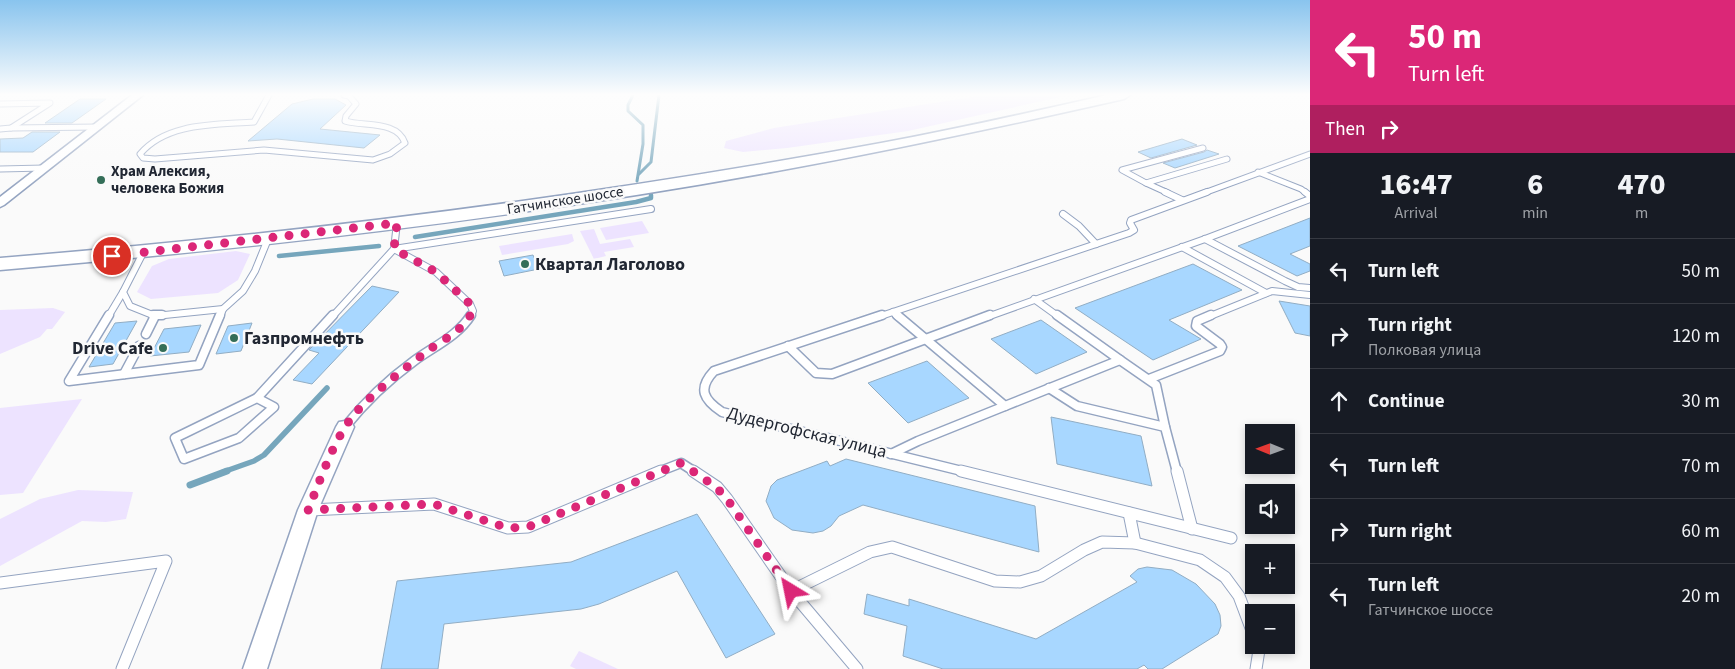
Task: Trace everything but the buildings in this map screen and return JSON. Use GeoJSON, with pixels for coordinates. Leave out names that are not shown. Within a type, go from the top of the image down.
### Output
{"type":"FeatureCollection","features":[{"type":"Feature","properties":{"kind":"main road","name":"Гатчинское шоссе"},"geometry":{"type":"LineString","coordinates":[[0,264],[142,253],[516,208],[762,168],[981,126]]}},
{"type":"Feature","properties":{"kind":"street"},"geometry":{"type":"LineString","coordinates":[[0,203],[97,127]]}},
{"type":"Feature","properties":{"kind":"street"},"geometry":{"type":"LineString","coordinates":[[255,669],[308,510],[345,427]]}},
{"type":"Feature","properties":{"kind":"lane"},"geometry":{"type":"LineString","coordinates":[[219,126],[179,131],[154,140],[145,146],[140,154],[143,158],[156,159],[264,150],[373,160],[395,152],[405,143],[404,139],[395,130],[364,126]]}},
{"type":"Feature","properties":{"kind":"lane"},"geometry":{"type":"LineString","coordinates":[[0,128],[97,127]]}},
{"type":"Feature","properties":{"kind":"lane"},"geometry":{"type":"LineString","coordinates":[[1203,148],[1122,170],[1182,200],[1310,154]]}},
{"type":"Feature","properties":{"kind":"lane"},"geometry":{"type":"LineString","coordinates":[[1146,183],[1226,159]]}},
{"type":"Feature","properties":{"kind":"lane"},"geometry":{"type":"LineString","coordinates":[[0,169],[44,168]]}},
{"type":"Feature","properties":{"kind":"lane"},"geometry":{"type":"LineString","coordinates":[[788,346],[807,366],[816,373],[824,375],[1205,239],[1310,198],[1301,190],[1258,172]]}},
{"type":"Feature","properties":{"kind":"lane","name":"Дудергофская улица"},"geometry":{"type":"LineString","coordinates":[[1182,200],[1131,220],[1130,223],[1134,230],[1130,233],[714,371],[707,378],[703,386],[705,398],[712,406],[722,412],[1231,538]]}},
{"type":"Feature","properties":{"kind":"lane"},"geometry":{"type":"LineString","coordinates":[[394,249],[652,210]]}},
{"type":"Feature","properties":{"kind":"lane"},"geometry":{"type":"LineString","coordinates":[[1063,214],[1079,226],[1096,244]]}},
{"type":"Feature","properties":{"kind":"lane"},"geometry":{"type":"LineString","coordinates":[[257,398],[274,407],[238,438],[184,459],[175,438],[257,398],[394,249],[397,223]]}},
{"type":"Feature","properties":{"kind":"lane"},"geometry":{"type":"LineString","coordinates":[[142,253],[123,292],[69,381],[199,365],[223,309],[243,291],[255,271],[268,239]]}},
{"type":"Feature","properties":{"kind":"lane"},"geometry":{"type":"LineString","coordinates":[[1205,239],[1285,281],[1298,287],[1310,288]]}},
{"type":"Feature","properties":{"kind":"lane"},"geometry":{"type":"LineString","coordinates":[[1182,247],[1266,293]]}},
{"type":"Feature","properties":{"kind":"lane"},"geometry":{"type":"LineString","coordinates":[[345,427],[370,397],[454,333],[469,319],[473,310],[470,304],[436,272],[394,249]]}},
{"type":"Feature","properties":{"kind":"lane"},"geometry":{"type":"LineString","coordinates":[[1149,380],[1220,351],[1222,347],[1220,344],[1201,331],[1195,323],[1277,290],[1310,295]]}},
{"type":"Feature","properties":{"kind":"lane"},"geometry":{"type":"LineString","coordinates":[[123,292],[130,306],[155,316],[223,309]]}},
{"type":"Feature","properties":{"kind":"lane"},"geometry":{"type":"LineString","coordinates":[[1034,299],[1149,380],[1158,389],[1165,428],[1192,529]]}},
{"type":"Feature","properties":{"kind":"lane"},"geometry":{"type":"LineString","coordinates":[[893,312],[1005,406]]}},
{"type":"Feature","properties":{"kind":"lane"},"geometry":{"type":"LineString","coordinates":[[146,334],[155,316]]}},
{"type":"Feature","properties":{"kind":"lane"},"geometry":{"type":"LineString","coordinates":[[124,374],[139,346]]}},
{"type":"Feature","properties":{"kind":"lane"},"geometry":{"type":"LineString","coordinates":[[891,454],[918,441],[1120,360]]}},
{"type":"Feature","properties":{"kind":"lane"},"geometry":{"type":"LineString","coordinates":[[1050,388],[1077,406],[1165,428]]}},
{"type":"Feature","properties":{"kind":"lane"},"geometry":{"type":"LineString","coordinates":[[308,510],[434,504],[508,528],[528,527],[681,463],[716,487],[727,499],[791,591],[857,669]]}},
{"type":"Feature","properties":{"kind":"lane"},"geometry":{"type":"LineString","coordinates":[[1129,513],[1135,544]]}},
{"type":"Feature","properties":{"kind":"lane"},"geometry":{"type":"LineString","coordinates":[[791,591],[870,552],[892,548],[920,554],[995,581],[1020,582],[1040,576],[1084,550],[1102,542],[1135,544],[1200,560],[1225,577],[1239,596],[1245,612]]}},
{"type":"Feature","properties":{"kind":"lane"},"geometry":{"type":"LineString","coordinates":[[0,583],[166,561],[122,669]]}},
{"type":"Feature","properties":{"kind":"lane"},"geometry":{"type":"LineString","coordinates":[[1256,669],[1258,654]]}},
{"type":"Feature","properties":{"kind":"shaded area"},"geometry":{"type":"Polygon","coordinates":[[[785,126],[929,126],[787,148],[743,152],[724,148],[726,141],[785,126]]]}},
{"type":"Feature","properties":{"kind":"shaded area"},"geometry":{"type":"Polygon","coordinates":[[[642,221],[649,233],[606,240],[600,228],[642,221]]]}},
{"type":"Feature","properties":{"kind":"shaded area"},"geometry":{"type":"Polygon","coordinates":[[[594,229],[600,244],[630,239],[634,247],[604,252],[606,256],[594,259],[580,231],[594,229]]]}},
{"type":"Feature","properties":{"kind":"shaded area"},"geometry":{"type":"Polygon","coordinates":[[[572,234],[574,241],[568,244],[502,255],[499,246],[572,234]]]}},
{"type":"Feature","properties":{"kind":"shaded area"},"geometry":{"type":"Polygon","coordinates":[[[236,251],[250,254],[238,280],[218,293],[151,299],[137,292],[152,266],[169,259],[236,251]]]}},
{"type":"Feature","properties":{"kind":"shaded area"},"geometry":{"type":"Polygon","coordinates":[[[53,308],[65,312],[52,329],[47,329],[40,337],[0,354],[0,310],[53,308]]]}},
{"type":"Feature","properties":{"kind":"shaded area"},"geometry":{"type":"Polygon","coordinates":[[[82,399],[23,493],[0,495],[0,408],[82,399]]]}},
{"type":"Feature","properties":{"kind":"shaded area"},"geometry":{"type":"Polygon","coordinates":[[[78,490],[133,492],[126,519],[106,522],[82,521],[0,566],[0,519],[40,499],[78,490]]]}},
{"type":"Feature","properties":{"kind":"shaded area"},"geometry":{"type":"Polygon","coordinates":[[[579,651],[618,669],[576,669],[570,666],[579,651]]]}},
{"type":"Feature","properties":{"kind":"waterway"},"geometry":{"type":"LineString","coordinates":[[637,181],[643,144],[643,126]]}},
{"type":"Feature","properties":{"kind":"waterway"},"geometry":{"type":"LineString","coordinates":[[639,174],[651,162],[655,126]]}},
{"type":"Feature","properties":{"kind":"waterway"},"geometry":{"type":"LineString","coordinates":[[415,237],[636,202],[651,198],[651,195]]}},
{"type":"Feature","properties":{"kind":"waterway"},"geometry":{"type":"LineString","coordinates":[[279,256],[379,246]]}},
{"type":"Feature","properties":{"kind":"waterway"},"geometry":{"type":"LineString","coordinates":[[223,472],[254,461],[264,455],[327,388]]}},
{"type":"Feature","properties":{"kind":"waterway"},"geometry":{"type":"LineString","coordinates":[[190,485],[227,471]]}},
{"type":"Feature","properties":{"kind":"place","name":"Храм Алексия, человека Божия"},"geometry":{"type":"Point","coordinates":[101,180]}},
{"type":"Feature","properties":{"kind":"place","name":"Квартал Лаголово"},"geometry":{"type":"Point","coordinates":[525,264]}},
{"type":"Feature","properties":{"kind":"place","name":"Газпромнефть"},"geometry":{"type":"Point","coordinates":[234,338]}},
{"type":"Feature","properties":{"kind":"place","name":"Drive Cafe"},"geometry":{"type":"Point","coordinates":[163,348]}},
{"type":"Feature","properties":{"kind":"route"},"geometry":{"type":"LineString","coordinates":[[112,256],[397,223],[394,249],[436,272],[470,304],[473,310],[469,319],[454,333],[413,362],[370,397],[357,411],[345,427],[308,510],[434,504],[508,528],[528,527],[681,463],[716,487],[727,499],[791,591]]}}]}
